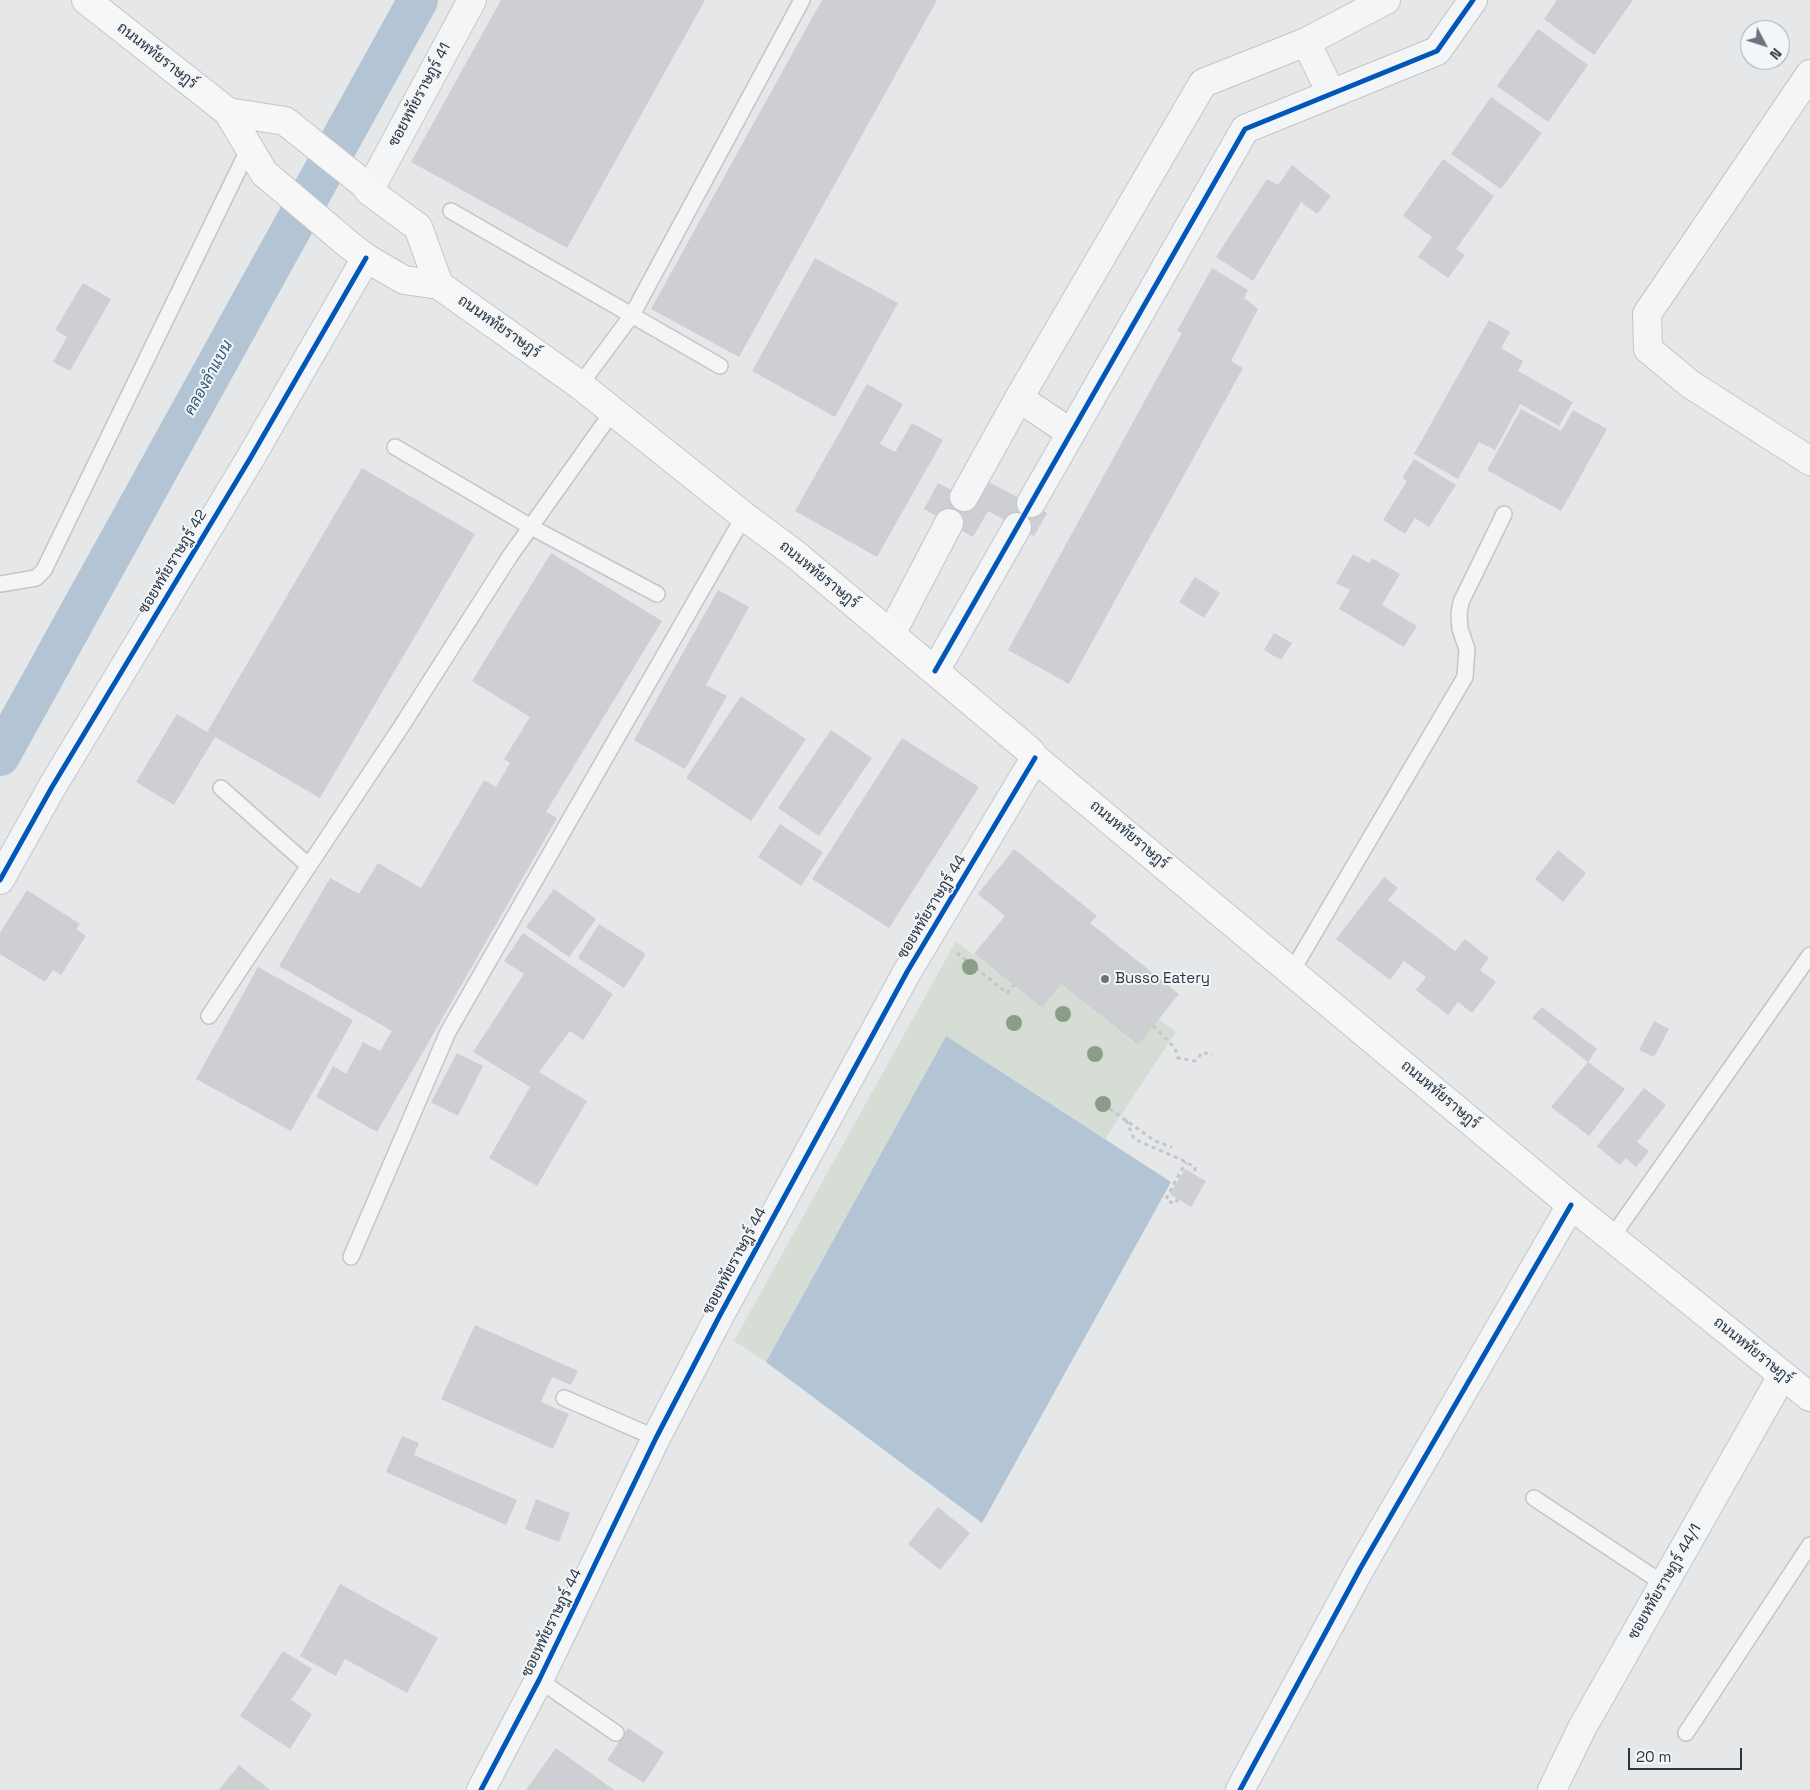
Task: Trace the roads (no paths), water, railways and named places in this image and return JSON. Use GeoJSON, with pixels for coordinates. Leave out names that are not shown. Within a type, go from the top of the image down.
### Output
{"type":"FeatureCollection","features":[{"type":"Feature","properties":{"kind":"main road","name":"ถนนหทัยราษฎร์"},"geometry":{"type":"LineString","coordinates":[[86,0],[228,112],[264,173],[357,251],[404,280],[439,285],[580,385],[744,516],[795,554],[1030,751],[1035,758],[1292,970],[1571,1205],[1810,1397]]}},
{"type":"Feature","properties":{"kind":"main road","name":"ถนนหทัยราษฎร์"},"geometry":{"type":"LineString","coordinates":[[228,112],[285,121],[418,227],[439,285]]}},
{"type":"Feature","properties":{"kind":"street","name":"ซอยหทัยราษฎร์ 41"},"geometry":{"type":"LineString","coordinates":[[367,187],[472,0]]}},
{"type":"Feature","properties":{"kind":"street"},"geometry":{"type":"LineString","coordinates":[[964,497],[1019,398],[1203,83],[1306,42],[1386,0]]}},
{"type":"Feature","properties":{"kind":"street"},"geometry":{"type":"LineString","coordinates":[[1031,503],[1245,129],[1437,51],[1473,0]]}},
{"type":"Feature","properties":{"kind":"street"},"geometry":{"type":"LineString","coordinates":[[1306,42],[1331,93]]}},
{"type":"Feature","properties":{"kind":"street"},"geometry":{"type":"LineString","coordinates":[[1810,74],[1647,314],[1648,348],[1690,384],[1810,461]]}},
{"type":"Feature","properties":{"kind":"street","name":"ซอยหทัยราษฎร์ 42"},"geometry":{"type":"LineString","coordinates":[[0,880],[52,788],[251,456],[357,251]]}},
{"type":"Feature","properties":{"kind":"street"},"geometry":{"type":"LineString","coordinates":[[1019,398],[1072,433]]}},
{"type":"Feature","properties":{"kind":"street"},"geometry":{"type":"LineString","coordinates":[[891,634],[948,523]]}},
{"type":"Feature","properties":{"kind":"street"},"geometry":{"type":"LineString","coordinates":[[935,671],[1017,527]]}},
{"type":"Feature","properties":{"kind":"street","name":"ซอยหทัยราษฎร์ 44"},"geometry":{"type":"LineString","coordinates":[[481,1790],[539,1680],[656,1438],[720,1315],[907,972],[1035,758]]}},
{"type":"Feature","properties":{"kind":"street"},"geometry":{"type":"LineString","coordinates":[[1240,1790],[1361,1567],[1571,1205]]}},
{"type":"Feature","properties":{"kind":"street","name":"ซอยหทัยราษฎร์ 44/1"},"geometry":{"type":"LineString","coordinates":[[1552,1790],[1582,1728],[1782,1376]]}},
{"type":"Feature","properties":{"kind":"lane"},"geometry":{"type":"LineString","coordinates":[[580,385],[632,315],[802,0]]}},
{"type":"Feature","properties":{"kind":"lane"},"geometry":{"type":"LineString","coordinates":[[0,584],[36,578],[44,570],[249,148]]}},
{"type":"Feature","properties":{"kind":"lane"},"geometry":{"type":"LineString","coordinates":[[451,211],[720,366]]}},
{"type":"Feature","properties":{"kind":"lane"},"geometry":{"type":"LineString","coordinates":[[209,1016],[531,526],[613,411]]}},
{"type":"Feature","properties":{"kind":"lane"},"geometry":{"type":"LineString","coordinates":[[395,447],[531,526],[657,594]]}},
{"type":"Feature","properties":{"kind":"lane"},"geometry":{"type":"LineString","coordinates":[[1292,970],[1465,676],[1467,649],[1460,630],[1461,602],[1504,514]]}},
{"type":"Feature","properties":{"kind":"lane"},"geometry":{"type":"LineString","coordinates":[[351,1257],[448,1032],[744,516]]}},
{"type":"Feature","properties":{"kind":"lane"},"geometry":{"type":"LineString","coordinates":[[221,788],[309,866]]}},
{"type":"Feature","properties":{"kind":"lane"},"geometry":{"type":"LineString","coordinates":[[1612,1237],[1810,955]]}},
{"type":"Feature","properties":{"kind":"lane"},"geometry":{"type":"LineString","coordinates":[[564,1398],[656,1438]]}},
{"type":"Feature","properties":{"kind":"lane"},"geometry":{"type":"LineString","coordinates":[[1534,1498],[1664,1584]]}},
{"type":"Feature","properties":{"kind":"lane"},"geometry":{"type":"LineString","coordinates":[[1686,1733],[1810,1545]]}},
{"type":"Feature","properties":{"kind":"lane"},"geometry":{"type":"LineString","coordinates":[[539,1680],[616,1733]]}},
{"type":"Feature","properties":{"kind":"water"},"geometry":{"type":"Polygon","coordinates":[[[946,1036],[1171,1182],[982,1523],[766,1362],[946,1036]]]}},
{"type":"Feature","properties":{"kind":"waterway","name":"คลองลำแบน"},"geometry":{"type":"LineString","coordinates":[[0,756],[418,0]]}},
{"type":"Feature","properties":{"kind":"place","name":"Busso Eatery"},"geometry":{"type":"Point","coordinates":[1105,979]}}]}
